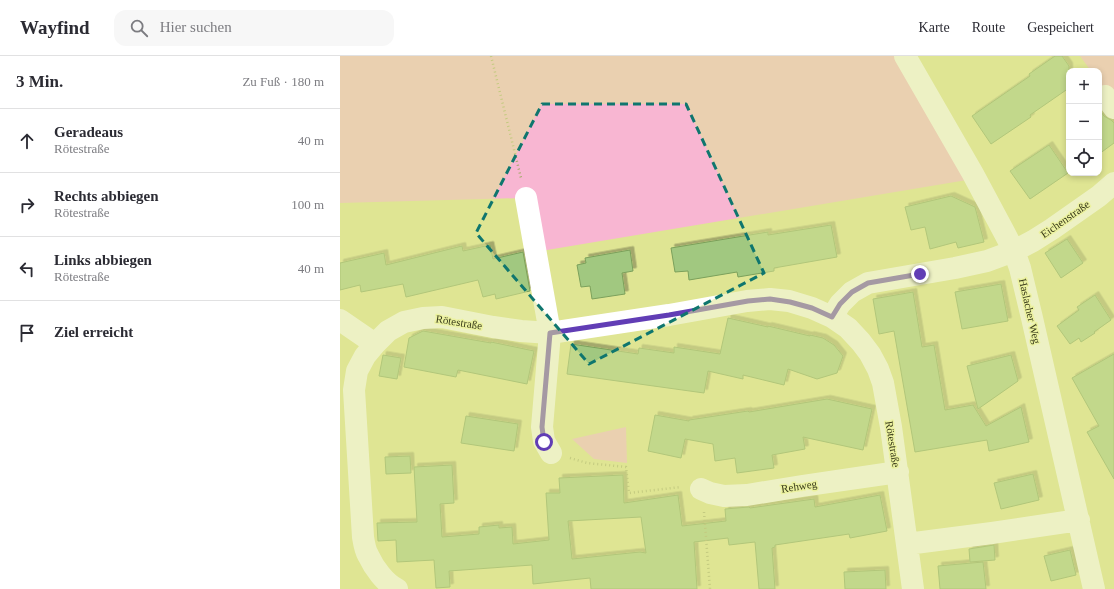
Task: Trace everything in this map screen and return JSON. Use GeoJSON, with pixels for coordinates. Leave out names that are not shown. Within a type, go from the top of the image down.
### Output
{"type":"FeatureCollection","features":[{"type":"Feature","properties":{"kind":"street","name":"Haslacher Weg"},"geometry":{"type":"LineString","coordinates":[[905,56],[973,174],[1014,251],[1025,285],[1094,589]]}},
{"type":"Feature","properties":{"kind":"street","name":"Eichenstraße"},"geometry":{"type":"LineString","coordinates":[[1014,251],[1052,229],[1099,196],[1114,183]]}},
{"type":"Feature","properties":{"kind":"street"},"geometry":{"type":"LineString","coordinates":[[526,198],[550,333],[542,427],[544,442],[551,453]]}},
{"type":"Feature","properties":{"kind":"street"},"geometry":{"type":"LineString","coordinates":[[832,317],[840,304],[852,292],[868,283],[987,261],[1014,251]]}},
{"type":"Feature","properties":{"kind":"street","name":"Rötestraße"},"geometry":{"type":"LineString","coordinates":[[397,589],[392,587],[378,572],[367,555],[349,450],[354,390],[358,371],[366,356],[388,331],[404,322],[423,318],[442,317],[493,327],[550,333],[669,315],[748,301],[770,299],[790,302],[812,308],[832,317],[848,328],[861,342],[870,354],[878,369],[883,383],[898,472],[913,589]]}},
{"type":"Feature","properties":{"kind":"street"},"geometry":{"type":"LineString","coordinates":[[340,320],[375,344]]}},
{"type":"Feature","properties":{"kind":"street","name":"Rehweg"},"geometry":{"type":"LineString","coordinates":[[701,489],[724,496],[747,495],[898,472]]}},
{"type":"Feature","properties":{"kind":"street"},"geometry":{"type":"LineString","coordinates":[[907,544],[1079,520]]}},
{"type":"Feature","properties":{"kind":"path"},"geometry":{"type":"LineString","coordinates":[[491,56],[526,198]]}},
{"type":"Feature","properties":{"kind":"path"},"geometry":{"type":"LineString","coordinates":[[551,453],[587,463],[626,467],[629,493],[686,486],[701,489],[710,589]]}},
{"type":"Feature","properties":{"kind":"highlighted area"},"geometry":{"type":"Polygon","coordinates":[[[542,104],[686,104],[764,273],[589,364],[476,233],[542,104]]]}},
{"type":"Feature","properties":{"kind":"shaded area"},"geometry":{"type":"Polygon","coordinates":[[[340,56],[897,56],[967,180],[541,251],[523,198],[340,203],[340,56]]]}},
{"type":"Feature","properties":{"kind":"shaded area"},"geometry":{"type":"Polygon","coordinates":[[[1080,56],[1114,56],[1114,96],[1102,86],[1102,68],[1089,68],[1080,56]]]}},
{"type":"Feature","properties":{"kind":"shaded area"},"geometry":{"type":"Polygon","coordinates":[[[626,427],[627,463],[594,459],[572,439],[626,427]]]}},
{"type":"Feature","properties":{"kind":"building"},"geometry":{"type":"Polygon","coordinates":[[[1055,56],[1062,56],[1069,66],[1069,68],[1066,68],[1066,90],[1030,115],[1031,117],[991,144],[972,116],[1030,76],[1029,74],[1055,56]]]}},
{"type":"Feature","properties":{"kind":"building"},"geometry":{"type":"Polygon","coordinates":[[[1102,113],[1114,123],[1114,143],[1102,152],[1102,113]]]}},
{"type":"Feature","properties":{"kind":"building"},"geometry":{"type":"Polygon","coordinates":[[[1049,145],[1066,170],[1066,174],[1030,199],[1010,171],[1049,145]]]}},
{"type":"Feature","properties":{"kind":"building"},"geometry":{"type":"Polygon","coordinates":[[[951,196],[975,207],[984,242],[958,248],[956,242],[930,249],[925,227],[911,230],[905,207],[951,196]]]}},
{"type":"Feature","properties":{"kind":"building"},"geometry":{"type":"Polygon","coordinates":[[[831,225],[837,257],[774,268],[774,271],[738,277],[737,272],[689,280],[688,271],[675,272],[671,248],[768,232],[768,235],[831,225]]]}},
{"type":"Feature","properties":{"kind":"building"},"geometry":{"type":"Polygon","coordinates":[[[1067,239],[1083,263],[1061,278],[1045,253],[1067,239]]]}},
{"type":"Feature","properties":{"kind":"building"},"geometry":{"type":"Polygon","coordinates":[[[490,245],[493,259],[523,252],[530,291],[496,299],[495,294],[483,297],[478,280],[406,297],[403,284],[361,292],[360,285],[340,290],[340,263],[384,253],[386,265],[462,246],[463,251],[490,245]]]}},
{"type":"Feature","properties":{"kind":"building"},"geometry":{"type":"Polygon","coordinates":[[[630,250],[633,271],[622,273],[625,294],[592,299],[590,286],[581,287],[577,265],[586,263],[585,258],[630,250]]]}},
{"type":"Feature","properties":{"kind":"building"},"geometry":{"type":"Polygon","coordinates":[[[1001,284],[1008,321],[962,329],[955,292],[1001,284]]]}},
{"type":"Feature","properties":{"kind":"building"},"geometry":{"type":"Polygon","coordinates":[[[913,292],[922,347],[934,345],[945,410],[973,405],[986,426],[1021,407],[1029,442],[989,451],[987,440],[915,452],[894,331],[879,334],[873,299],[913,292]]]}},
{"type":"Feature","properties":{"kind":"building"},"geometry":{"type":"Polygon","coordinates":[[[1095,295],[1111,320],[1081,342],[1079,338],[1070,344],[1057,326],[1079,310],[1077,307],[1095,295]]]}},
{"type":"Feature","properties":{"kind":"building"},"geometry":{"type":"Polygon","coordinates":[[[728,318],[823,338],[834,345],[843,356],[837,373],[817,379],[788,369],[784,385],[743,375],[743,379],[708,371],[704,393],[567,374],[571,344],[638,354],[639,348],[674,353],[674,347],[720,354],[728,318]]]}},
{"type":"Feature","properties":{"kind":"building"},"geometry":{"type":"Polygon","coordinates":[[[423,331],[491,342],[534,351],[527,384],[458,370],[456,377],[404,367],[409,338],[423,331]]]}},
{"type":"Feature","properties":{"kind":"building"},"geometry":{"type":"Polygon","coordinates":[[[1114,354],[1114,479],[1087,432],[1099,426],[1072,378],[1114,354]]]}},
{"type":"Feature","properties":{"kind":"building"},"geometry":{"type":"Polygon","coordinates":[[[383,355],[401,358],[397,379],[379,376],[383,355]]]}},
{"type":"Feature","properties":{"kind":"building"},"geometry":{"type":"Polygon","coordinates":[[[1011,355],[1018,381],[978,409],[967,366],[1011,355]]]}},
{"type":"Feature","properties":{"kind":"building"},"geometry":{"type":"Polygon","coordinates":[[[827,399],[872,409],[863,450],[803,437],[805,449],[772,455],[774,468],[737,473],[735,458],[715,461],[713,444],[685,439],[681,458],[648,451],[655,415],[689,421],[827,399]]]}},
{"type":"Feature","properties":{"kind":"building"},"geometry":{"type":"Polygon","coordinates":[[[466,416],[518,424],[514,451],[461,443],[466,416]]]}},
{"type":"Feature","properties":{"kind":"building"},"geometry":{"type":"Polygon","coordinates":[[[410,456],[411,473],[386,474],[385,457],[410,456]]]}},
{"type":"Feature","properties":{"kind":"building"},"geometry":{"type":"Polygon","coordinates":[[[452,465],[454,503],[440,504],[442,537],[479,534],[479,527],[499,525],[499,528],[512,527],[513,544],[549,540],[546,493],[560,493],[559,478],[623,475],[624,503],[678,495],[682,526],[726,521],[725,509],[750,508],[814,499],[815,507],[880,495],[887,531],[850,538],[849,534],[775,545],[775,547],[772,548],[775,589],[759,589],[755,542],[729,545],[728,538],[694,542],[697,589],[591,589],[590,578],[533,584],[532,565],[449,571],[450,587],[436,588],[434,560],[397,562],[396,540],[378,541],[377,523],[417,522],[414,467],[452,465]],[[641,517],[568,521],[572,559],[640,552],[646,553],[641,517]]]}},
{"type":"Feature","properties":{"kind":"building"},"geometry":{"type":"Polygon","coordinates":[[[1033,474],[1039,500],[1001,509],[994,483],[1033,474]]]}},
{"type":"Feature","properties":{"kind":"building"},"geometry":{"type":"Polygon","coordinates":[[[994,545],[995,560],[970,562],[969,549],[994,545]]]}},
{"type":"Feature","properties":{"kind":"building"},"geometry":{"type":"Polygon","coordinates":[[[1070,550],[1076,575],[1051,581],[1044,556],[1070,550]]]}},
{"type":"Feature","properties":{"kind":"building"},"geometry":{"type":"Polygon","coordinates":[[[983,562],[986,589],[940,589],[938,566],[983,562]]]}},
{"type":"Feature","properties":{"kind":"building"},"geometry":{"type":"Polygon","coordinates":[[[885,570],[886,589],[845,589],[844,572],[885,570]]]}},
{"type":"Feature","properties":{"kind":"route"},"geometry":{"type":"LineString","coordinates":[[544,442],[542,427],[550,333],[578,330],[748,301],[770,299],[790,302],[812,308],[832,317],[840,304],[852,292],[868,283],[920,274]]}}]}
